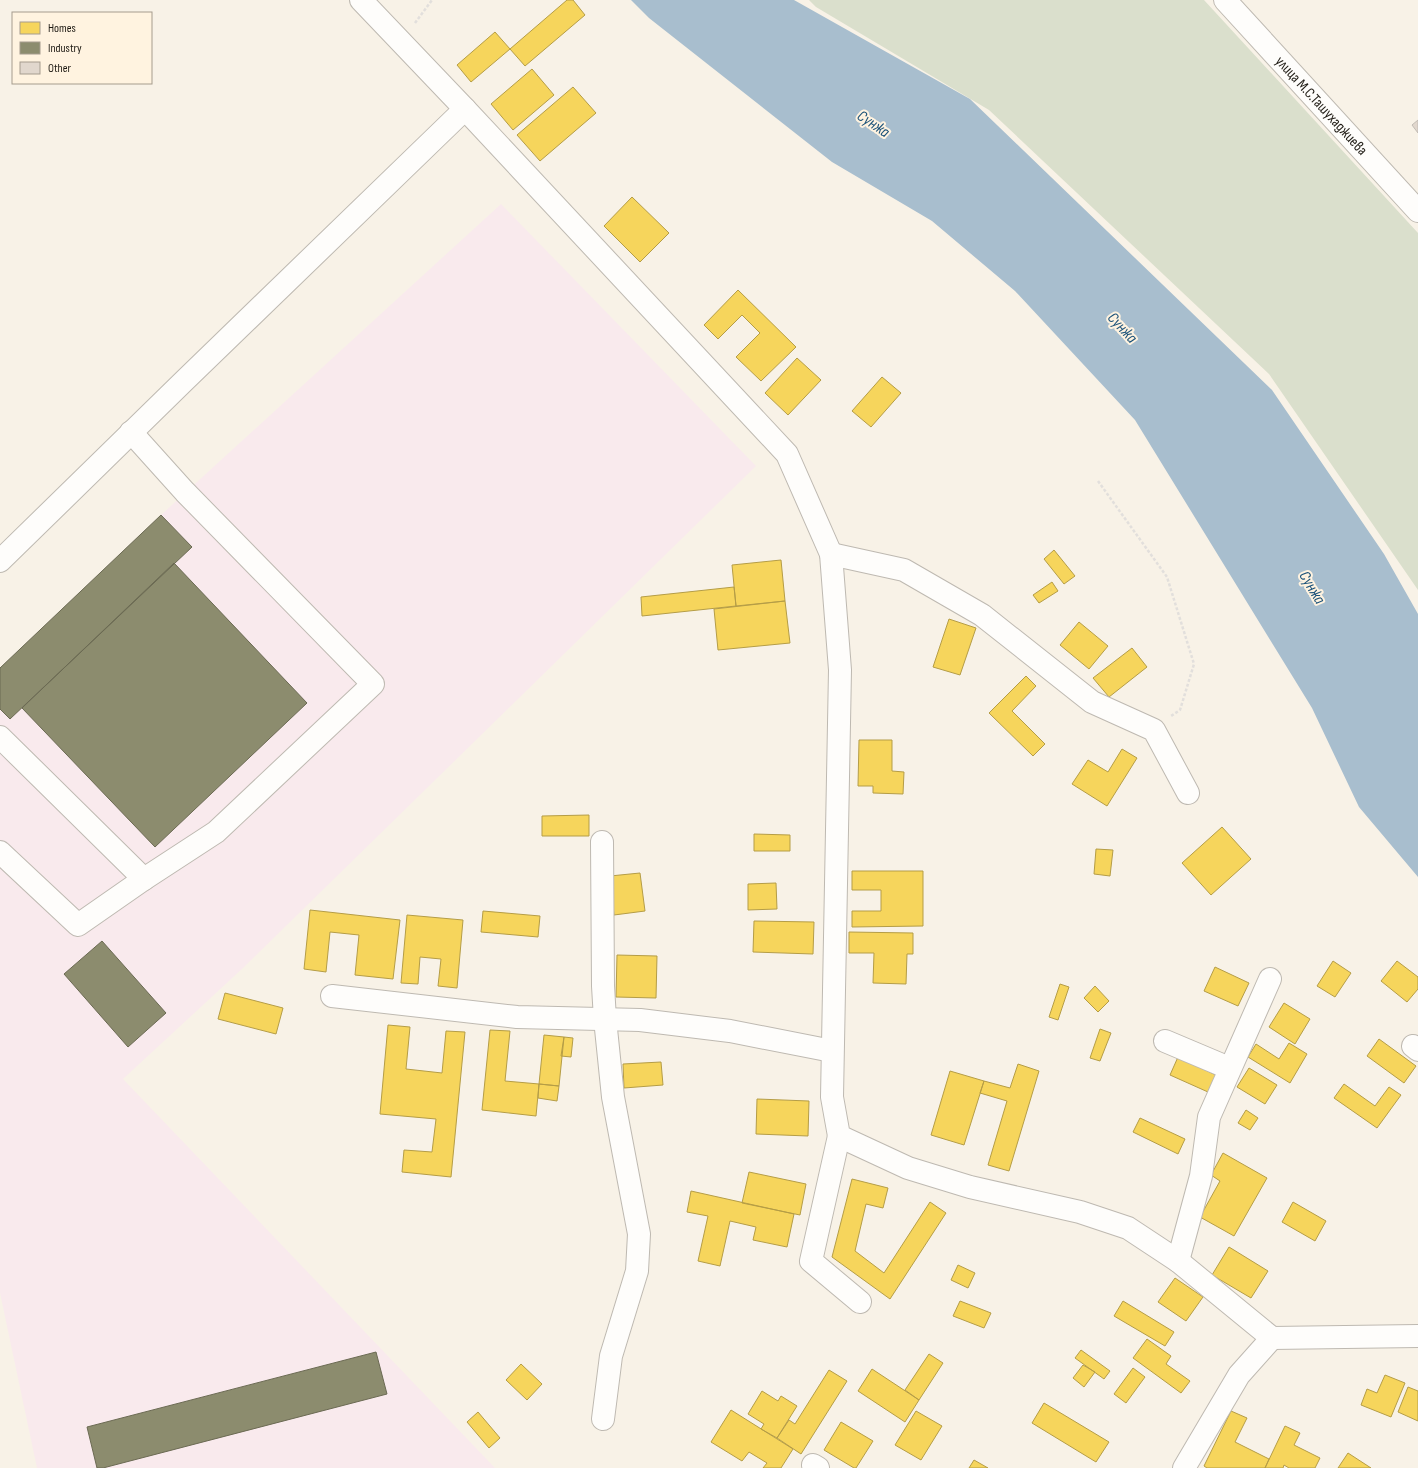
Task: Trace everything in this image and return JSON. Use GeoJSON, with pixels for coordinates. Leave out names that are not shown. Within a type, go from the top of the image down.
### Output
{"type":"FeatureCollection","features":[{"type":"Feature","properties":{"kind":"street"},"geometry":{"type":"LineString","coordinates":[[361,0],[401,40],[787,454],[831,554],[840,670],[832,1051],[832,1097],[839,1136],[811,1262],[860,1302]]}},
{"type":"Feature","properties":{"kind":"street","name":"улица М.С.Ташухаджиева"},"geometry":{"type":"LineString","coordinates":[[1225,0],[1418,211]]}},
{"type":"Feature","properties":{"kind":"street"},"geometry":{"type":"LineString","coordinates":[[0,561],[465,109]]}},
{"type":"Feature","properties":{"kind":"street"},"geometry":{"type":"LineString","coordinates":[[0,852],[78,925],[144,879],[216,832],[373,684],[185,492],[131,432]]}},
{"type":"Feature","properties":{"kind":"street"},"geometry":{"type":"LineString","coordinates":[[831,554],[904,570],[982,615],[1092,702],[1154,730],[1188,793]]}},
{"type":"Feature","properties":{"kind":"street"},"geometry":{"type":"LineString","coordinates":[[0,737],[144,879]]}},
{"type":"Feature","properties":{"kind":"street"},"geometry":{"type":"LineString","coordinates":[[602,842],[603,986],[613,1097],[639,1234],[637,1271],[611,1356],[603,1419]]}},
{"type":"Feature","properties":{"kind":"street"},"geometry":{"type":"LineString","coordinates":[[1178,1261],[1201,1176],[1209,1117],[1270,979]]}},
{"type":"Feature","properties":{"kind":"street"},"geometry":{"type":"LineString","coordinates":[[332,996],[517,1017],[640,1020],[730,1031],[832,1051]]}},
{"type":"Feature","properties":{"kind":"street"},"geometry":{"type":"LineString","coordinates":[[1165,1041],[1230,1068]]}},
{"type":"Feature","properties":{"kind":"street"},"geometry":{"type":"LineString","coordinates":[[839,1136],[908,1168],[970,1187],[1080,1212],[1128,1228],[1178,1261],[1272,1338],[1418,1336]]}},
{"type":"Feature","properties":{"kind":"street"},"geometry":{"type":"LineString","coordinates":[[1184,1468],[1239,1375],[1272,1338]]}},
{"type":"Feature","properties":{"kind":"path"},"geometry":{"type":"LineString","coordinates":[[401,40],[432,0]]}},
{"type":"Feature","properties":{"kind":"path"},"geometry":{"type":"LineString","coordinates":[[1098,481],[1167,577],[1194,664],[1180,710],[1154,730]]}},
{"type":"Feature","properties":{"kind":"shaded area"},"geometry":{"type":"Polygon","coordinates":[[[501,204],[756,466],[243,968],[123,1079],[495,1468],[37,1468],[0,1293],[0,668],[161,515],[501,204]]]}},
{"type":"Feature","properties":{"kind":"green space"},"geometry":{"type":"Polygon","coordinates":[[[809,0],[1204,0],[1418,233],[1418,590],[1269,374],[989,110],[816,7],[809,0]]]}},
{"type":"Feature","properties":{"kind":"water","name":"Сунжа"},"geometry":{"type":"Polygon","coordinates":[[[631,0],[794,0],[970,99],[1272,390],[1384,554],[1418,614],[1418,877],[1359,807],[1312,708],[1135,420],[1015,291],[932,221],[832,162],[649,18],[631,0]]]}},
{"type":"Feature","properties":{"kind":"building: Homes"},"geometry":{"type":"Polygon","coordinates":[[[567,0],[573,0],[585,15],[525,66],[510,49],[567,0]]]}},
{"type":"Feature","properties":{"kind":"building: Homes"},"geometry":{"type":"Polygon","coordinates":[[[495,32],[510,49],[471,82],[457,65],[495,32]]]}},
{"type":"Feature","properties":{"kind":"building: Homes"},"geometry":{"type":"Polygon","coordinates":[[[532,69],[554,95],[513,130],[491,104],[532,69]]]}},
{"type":"Feature","properties":{"kind":"building: Homes"},"geometry":{"type":"Polygon","coordinates":[[[573,87],[596,113],[540,161],[517,135],[573,87]]]}},
{"type":"Feature","properties":{"kind":"building: Homes"},"geometry":{"type":"Polygon","coordinates":[[[632,197],[669,233],[640,262],[604,226],[632,197]]]}},
{"type":"Feature","properties":{"kind":"building: Homes"},"geometry":{"type":"Polygon","coordinates":[[[738,290],[796,347],[761,381],[736,357],[760,333],[742,315],[718,339],[704,325],[738,290]]]}},
{"type":"Feature","properties":{"kind":"building: Homes"},"geometry":{"type":"Polygon","coordinates":[[[797,358],[821,380],[788,415],[765,393],[797,358]]]}},
{"type":"Feature","properties":{"kind":"building: Homes"},"geometry":{"type":"Polygon","coordinates":[[[882,377],[901,393],[871,427],[852,411],[882,377]]]}},
{"type":"Feature","properties":{"kind":"building: Homes"},"geometry":{"type":"Polygon","coordinates":[[[1054,550],[1075,576],[1064,584],[1044,559],[1054,550]]]}},
{"type":"Feature","properties":{"kind":"building: Homes"},"geometry":{"type":"Polygon","coordinates":[[[781,560],[785,601],[736,606],[732,565],[781,560]]]}},
{"type":"Feature","properties":{"kind":"building: Homes"},"geometry":{"type":"Polygon","coordinates":[[[1052,582],[1058,591],[1039,603],[1033,595],[1052,582]]]}},
{"type":"Feature","properties":{"kind":"building: Homes"},"geometry":{"type":"Polygon","coordinates":[[[734,587],[736,606],[642,616],[641,597],[734,587]]]}},
{"type":"Feature","properties":{"kind":"building: Homes"},"geometry":{"type":"Polygon","coordinates":[[[785,601],[790,643],[718,650],[714,609],[785,601]]]}},
{"type":"Feature","properties":{"kind":"building: Homes"},"geometry":{"type":"Polygon","coordinates":[[[949,619],[976,628],[960,675],[933,667],[949,619]]]}},
{"type":"Feature","properties":{"kind":"building: Homes"},"geometry":{"type":"Polygon","coordinates":[[[1079,622],[1108,646],[1089,669],[1060,645],[1079,622]]]}},
{"type":"Feature","properties":{"kind":"building: Homes"},"geometry":{"type":"Polygon","coordinates":[[[1132,648],[1147,667],[1109,697],[1093,678],[1132,648]]]}},
{"type":"Feature","properties":{"kind":"building: Homes"},"geometry":{"type":"Polygon","coordinates":[[[1026,676],[1036,686],[1012,711],[1045,744],[1033,756],[989,713],[1026,676]]]}},
{"type":"Feature","properties":{"kind":"building: Homes"},"geometry":{"type":"Polygon","coordinates":[[[859,740],[892,740],[892,771],[904,772],[903,794],[873,793],[873,786],[858,786],[859,740]]]}},
{"type":"Feature","properties":{"kind":"building: Homes"},"geometry":{"type":"Polygon","coordinates":[[[1122,749],[1137,758],[1107,806],[1072,784],[1088,760],[1108,772],[1122,749]]]}},
{"type":"Feature","properties":{"kind":"building: Homes"},"geometry":{"type":"Polygon","coordinates":[[[589,815],[589,836],[542,836],[542,816],[589,815]]]}},
{"type":"Feature","properties":{"kind":"building: Homes"},"geometry":{"type":"Polygon","coordinates":[[[1222,827],[1251,859],[1211,895],[1182,863],[1222,827]]]}},
{"type":"Feature","properties":{"kind":"building: Homes"},"geometry":{"type":"Polygon","coordinates":[[[754,834],[790,835],[790,851],[754,851],[754,834]]]}},
{"type":"Feature","properties":{"kind":"building: Homes"},"geometry":{"type":"Polygon","coordinates":[[[1096,849],[1113,850],[1110,876],[1094,874],[1096,849]]]}},
{"type":"Feature","properties":{"kind":"building: Homes"},"geometry":{"type":"Polygon","coordinates":[[[852,871],[923,871],[923,926],[852,927],[852,911],[881,911],[881,890],[852,890],[852,871]]]}},
{"type":"Feature","properties":{"kind":"building: Homes"},"geometry":{"type":"Polygon","coordinates":[[[640,873],[645,911],[614,915],[610,876],[640,873]]]}},
{"type":"Feature","properties":{"kind":"building: Homes"},"geometry":{"type":"Polygon","coordinates":[[[776,883],[777,909],[748,910],[748,884],[776,883]]]}},
{"type":"Feature","properties":{"kind":"building: Homes"},"geometry":{"type":"Polygon","coordinates":[[[310,910],[400,920],[393,979],[355,975],[359,935],[330,932],[326,972],[304,969],[310,910]]]}},
{"type":"Feature","properties":{"kind":"building: Homes"},"geometry":{"type":"Polygon","coordinates":[[[483,911],[540,916],[538,937],[481,932],[483,911]]]}},
{"type":"Feature","properties":{"kind":"building: Homes"},"geometry":{"type":"Polygon","coordinates":[[[407,915],[463,920],[457,988],[438,986],[441,959],[420,957],[418,984],[401,983],[407,915]]]}},
{"type":"Feature","properties":{"kind":"building: Homes"},"geometry":{"type":"Polygon","coordinates":[[[754,921],[814,922],[813,954],[753,952],[754,921]]]}},
{"type":"Feature","properties":{"kind":"building: Homes"},"geometry":{"type":"Polygon","coordinates":[[[849,932],[913,933],[913,954],[907,954],[906,984],[873,983],[874,953],[849,953],[849,932]]]}},
{"type":"Feature","properties":{"kind":"building: Homes"},"geometry":{"type":"Polygon","coordinates":[[[617,955],[657,956],[656,998],[616,997],[617,955]]]}},
{"type":"Feature","properties":{"kind":"building: Homes"},"geometry":{"type":"Polygon","coordinates":[[[1333,961],[1351,973],[1335,997],[1317,986],[1333,961]]]}},
{"type":"Feature","properties":{"kind":"building: Homes"},"geometry":{"type":"Polygon","coordinates":[[[1397,961],[1418,977],[1418,989],[1407,1002],[1381,981],[1397,961]]]}},
{"type":"Feature","properties":{"kind":"building: Homes"},"geometry":{"type":"Polygon","coordinates":[[[1215,967],[1249,983],[1238,1006],[1204,991],[1215,967]]]}},
{"type":"Feature","properties":{"kind":"building: Homes"},"geometry":{"type":"Polygon","coordinates":[[[1060,984],[1069,987],[1058,1020],[1049,1017],[1060,984]]]}},
{"type":"Feature","properties":{"kind":"building: Homes"},"geometry":{"type":"Polygon","coordinates":[[[1095,986],[1109,1001],[1098,1012],[1084,998],[1095,986]]]}},
{"type":"Feature","properties":{"kind":"building: Homes"},"geometry":{"type":"Polygon","coordinates":[[[225,993],[283,1008],[276,1034],[218,1019],[225,993]]]}},
{"type":"Feature","properties":{"kind":"building: Homes"},"geometry":{"type":"Polygon","coordinates":[[[1284,1003],[1310,1019],[1295,1044],[1269,1027],[1284,1003]]]}},
{"type":"Feature","properties":{"kind":"building: Homes"},"geometry":{"type":"Polygon","coordinates":[[[388,1025],[410,1027],[406,1069],[442,1073],[446,1031],[465,1032],[451,1177],[402,1172],[404,1150],[432,1152],[436,1119],[380,1114],[388,1025]]]}},
{"type":"Feature","properties":{"kind":"building: Homes"},"geometry":{"type":"Polygon","coordinates":[[[1100,1029],[1111,1033],[1100,1061],[1090,1058],[1100,1029]]]}},
{"type":"Feature","properties":{"kind":"building: Homes"},"geometry":{"type":"Polygon","coordinates":[[[490,1030],[510,1031],[505,1081],[539,1084],[536,1116],[482,1110],[490,1030]]]}},
{"type":"Feature","properties":{"kind":"building: Homes"},"geometry":{"type":"Polygon","coordinates":[[[544,1035],[564,1037],[559,1086],[539,1084],[544,1035]]]}},
{"type":"Feature","properties":{"kind":"building: Homes"},"geometry":{"type":"Polygon","coordinates":[[[564,1037],[573,1038],[571,1057],[561,1056],[564,1037]]]}},
{"type":"Feature","properties":{"kind":"building: Homes"},"geometry":{"type":"Polygon","coordinates":[[[1379,1039],[1416,1066],[1404,1083],[1367,1056],[1379,1039]]]}},
{"type":"Feature","properties":{"kind":"building: Homes"},"geometry":{"type":"Polygon","coordinates":[[[1289,1043],[1307,1054],[1290,1083],[1248,1057],[1256,1044],[1279,1059],[1289,1043]]]}},
{"type":"Feature","properties":{"kind":"building: Homes"},"geometry":{"type":"Polygon","coordinates":[[[1178,1057],[1216,1075],[1208,1092],[1170,1075],[1178,1057]]]}},
{"type":"Feature","properties":{"kind":"building: Homes"},"geometry":{"type":"Polygon","coordinates":[[[661,1062],[663,1085],[624,1088],[623,1064],[661,1062]]]}},
{"type":"Feature","properties":{"kind":"building: Homes"},"geometry":{"type":"Polygon","coordinates":[[[1018,1064],[1039,1071],[1009,1171],[988,1165],[1007,1101],[980,1093],[984,1081],[1010,1088],[1018,1064]]]}},
{"type":"Feature","properties":{"kind":"building: Homes"},"geometry":{"type":"Polygon","coordinates":[[[1249,1068],[1277,1085],[1265,1104],[1237,1087],[1249,1068]]]}},
{"type":"Feature","properties":{"kind":"building: Homes"},"geometry":{"type":"Polygon","coordinates":[[[950,1071],[984,1081],[964,1145],[931,1135],[950,1071]]]}},
{"type":"Feature","properties":{"kind":"building: Homes"},"geometry":{"type":"Polygon","coordinates":[[[539,1084],[559,1086],[557,1101],[538,1098],[539,1084]]]}},
{"type":"Feature","properties":{"kind":"building: Homes"},"geometry":{"type":"Polygon","coordinates":[[[1344,1084],[1375,1106],[1389,1087],[1401,1095],[1377,1128],[1334,1098],[1344,1084]]]}},
{"type":"Feature","properties":{"kind":"building: Homes"},"geometry":{"type":"Polygon","coordinates":[[[757,1099],[809,1101],[808,1136],[756,1134],[757,1099]]]}},
{"type":"Feature","properties":{"kind":"building: Homes"},"geometry":{"type":"Polygon","coordinates":[[[1246,1110],[1258,1118],[1250,1130],[1238,1123],[1246,1110]]]}},
{"type":"Feature","properties":{"kind":"building: Homes"},"geometry":{"type":"Polygon","coordinates":[[[1140,1118],[1185,1139],[1178,1154],[1133,1132],[1140,1118]]]}},
{"type":"Feature","properties":{"kind":"building: Homes"},"geometry":{"type":"Polygon","coordinates":[[[1223,1153],[1267,1178],[1234,1236],[1200,1217],[1220,1181],[1211,1175],[1223,1153]]]}},
{"type":"Feature","properties":{"kind":"building: Homes"},"geometry":{"type":"Polygon","coordinates":[[[749,1172],[806,1184],[800,1215],[742,1203],[749,1172]]]}},
{"type":"Feature","properties":{"kind":"building: Homes"},"geometry":{"type":"Polygon","coordinates":[[[852,1179],[888,1188],[883,1208],[866,1204],[855,1251],[884,1273],[930,1202],[946,1213],[890,1299],[832,1257],[852,1179]]]}},
{"type":"Feature","properties":{"kind":"building: Homes"},"geometry":{"type":"Polygon","coordinates":[[[691,1191],[794,1214],[787,1247],[753,1240],[756,1227],[730,1221],[720,1266],[698,1261],[708,1216],[687,1212],[691,1191]]]}},
{"type":"Feature","properties":{"kind":"building: Homes"},"geometry":{"type":"Polygon","coordinates":[[[1293,1202],[1326,1221],[1315,1241],[1282,1222],[1293,1202]]]}},
{"type":"Feature","properties":{"kind":"building: Homes"},"geometry":{"type":"Polygon","coordinates":[[[1229,1247],[1268,1271],[1251,1298],[1212,1275],[1229,1247]]]}},
{"type":"Feature","properties":{"kind":"building: Homes"},"geometry":{"type":"Polygon","coordinates":[[[958,1265],[975,1273],[968,1288],[951,1280],[958,1265]]]}},
{"type":"Feature","properties":{"kind":"building: Homes"},"geometry":{"type":"Polygon","coordinates":[[[1175,1278],[1203,1297],[1186,1321],[1158,1302],[1175,1278]]]}},
{"type":"Feature","properties":{"kind":"building: Homes"},"geometry":{"type":"Polygon","coordinates":[[[960,1301],[991,1313],[984,1328],[953,1316],[960,1301]]]}},
{"type":"Feature","properties":{"kind":"building: Homes"},"geometry":{"type":"Polygon","coordinates":[[[1123,1301],[1174,1332],[1165,1346],[1114,1316],[1123,1301]]]}},
{"type":"Feature","properties":{"kind":"building: Homes"},"geometry":{"type":"Polygon","coordinates":[[[1147,1339],[1171,1356],[1166,1364],[1190,1381],[1181,1393],[1133,1358],[1147,1339]]]}},
{"type":"Feature","properties":{"kind":"building: Homes"},"geometry":{"type":"Polygon","coordinates":[[[1081,1350],[1110,1371],[1104,1379],[1075,1358],[1081,1350]]]}},
{"type":"Feature","properties":{"kind":"building: Homes"},"geometry":{"type":"Polygon","coordinates":[[[929,1354],[943,1363],[919,1400],[905,1390],[929,1354]]]}},
{"type":"Feature","properties":{"kind":"building: Homes"},"geometry":{"type":"Polygon","coordinates":[[[521,1364],[542,1384],[527,1400],[506,1380],[521,1364]]]}},
{"type":"Feature","properties":{"kind":"building: Homes"},"geometry":{"type":"Polygon","coordinates":[[[1083,1365],[1095,1372],[1084,1387],[1073,1378],[1083,1365]]]}},
{"type":"Feature","properties":{"kind":"building: Homes"},"geometry":{"type":"Polygon","coordinates":[[[1133,1368],[1145,1377],[1126,1403],[1114,1394],[1133,1368]]]}},
{"type":"Feature","properties":{"kind":"building: Homes"},"geometry":{"type":"Polygon","coordinates":[[[872,1369],[919,1400],[905,1422],[858,1391],[872,1369]]]}},
{"type":"Feature","properties":{"kind":"building: Homes"},"geometry":{"type":"Polygon","coordinates":[[[829,1370],[847,1381],[801,1454],[777,1438],[789,1420],[795,1424],[829,1370]]]}},
{"type":"Feature","properties":{"kind":"building: Homes"},"geometry":{"type":"Polygon","coordinates":[[[1385,1375],[1405,1383],[1391,1417],[1361,1405],[1367,1389],[1377,1393],[1385,1375]]]}},
{"type":"Feature","properties":{"kind":"building: Homes"},"geometry":{"type":"Polygon","coordinates":[[[1408,1387],[1418,1391],[1418,1421],[1398,1412],[1408,1387]]]}},
{"type":"Feature","properties":{"kind":"building: Homes"},"geometry":{"type":"Polygon","coordinates":[[[762,1391],[778,1401],[781,1396],[797,1406],[777,1438],[761,1429],[764,1424],[748,1414],[762,1391]]]}},
{"type":"Feature","properties":{"kind":"building: Homes"},"geometry":{"type":"Polygon","coordinates":[[[1044,1403],[1109,1442],[1096,1462],[1032,1423],[1044,1403]]]}},
{"type":"Feature","properties":{"kind":"building: Homes"},"geometry":{"type":"Polygon","coordinates":[[[731,1410],[793,1449],[781,1468],[763,1468],[767,1463],[749,1452],[742,1461],[711,1442],[731,1410]]]}},
{"type":"Feature","properties":{"kind":"building: Homes"},"geometry":{"type":"Polygon","coordinates":[[[916,1411],[942,1426],[921,1460],[895,1445],[916,1411]]]}},
{"type":"Feature","properties":{"kind":"building: Homes"},"geometry":{"type":"Polygon","coordinates":[[[1231,1411],[1247,1418],[1235,1442],[1269,1459],[1265,1468],[1207,1468],[1204,1466],[1231,1411]]]}},
{"type":"Feature","properties":{"kind":"building: Homes"},"geometry":{"type":"Polygon","coordinates":[[[478,1412],[500,1438],[489,1448],[467,1422],[478,1412]]]}},
{"type":"Feature","properties":{"kind":"building: Homes"},"geometry":{"type":"Polygon","coordinates":[[[841,1422],[873,1441],[856,1468],[824,1450],[841,1422]]]}},
{"type":"Feature","properties":{"kind":"building: Homes"},"geometry":{"type":"Polygon","coordinates":[[[1285,1426],[1300,1433],[1294,1445],[1320,1458],[1315,1468],[1289,1468],[1284,1465],[1283,1468],[1265,1468],[1285,1426]]]}},
{"type":"Feature","properties":{"kind":"building: Homes"},"geometry":{"type":"Polygon","coordinates":[[[1348,1453],[1371,1468],[1338,1468],[1348,1453]]]}},
{"type":"Feature","properties":{"kind":"building: Homes"},"geometry":{"type":"Polygon","coordinates":[[[974,1460],[988,1468],[969,1468],[974,1460]]]}},
{"type":"Feature","properties":{"kind":"building: Industry"},"geometry":{"type":"Polygon","coordinates":[[[161,515],[192,547],[10,719],[0,709],[0,668],[161,515]]]}},
{"type":"Feature","properties":{"kind":"building: Industry"},"geometry":{"type":"Polygon","coordinates":[[[174,563],[307,703],[155,847],[22,708],[174,563]]]}},
{"type":"Feature","properties":{"kind":"building: Industry"},"geometry":{"type":"Polygon","coordinates":[[[102,941],[166,1013],[128,1047],[64,974],[102,941]]]}},
{"type":"Feature","properties":{"kind":"building: Industry"},"geometry":{"type":"Polygon","coordinates":[[[376,1352],[387,1394],[103,1468],[97,1468],[87,1427],[376,1352]]]}},
{"type":"Feature","properties":{"kind":"building: Other"},"geometry":{"type":"Polygon","coordinates":[[[1418,120],[1418,133],[1412,125],[1418,120]]]}}]}
